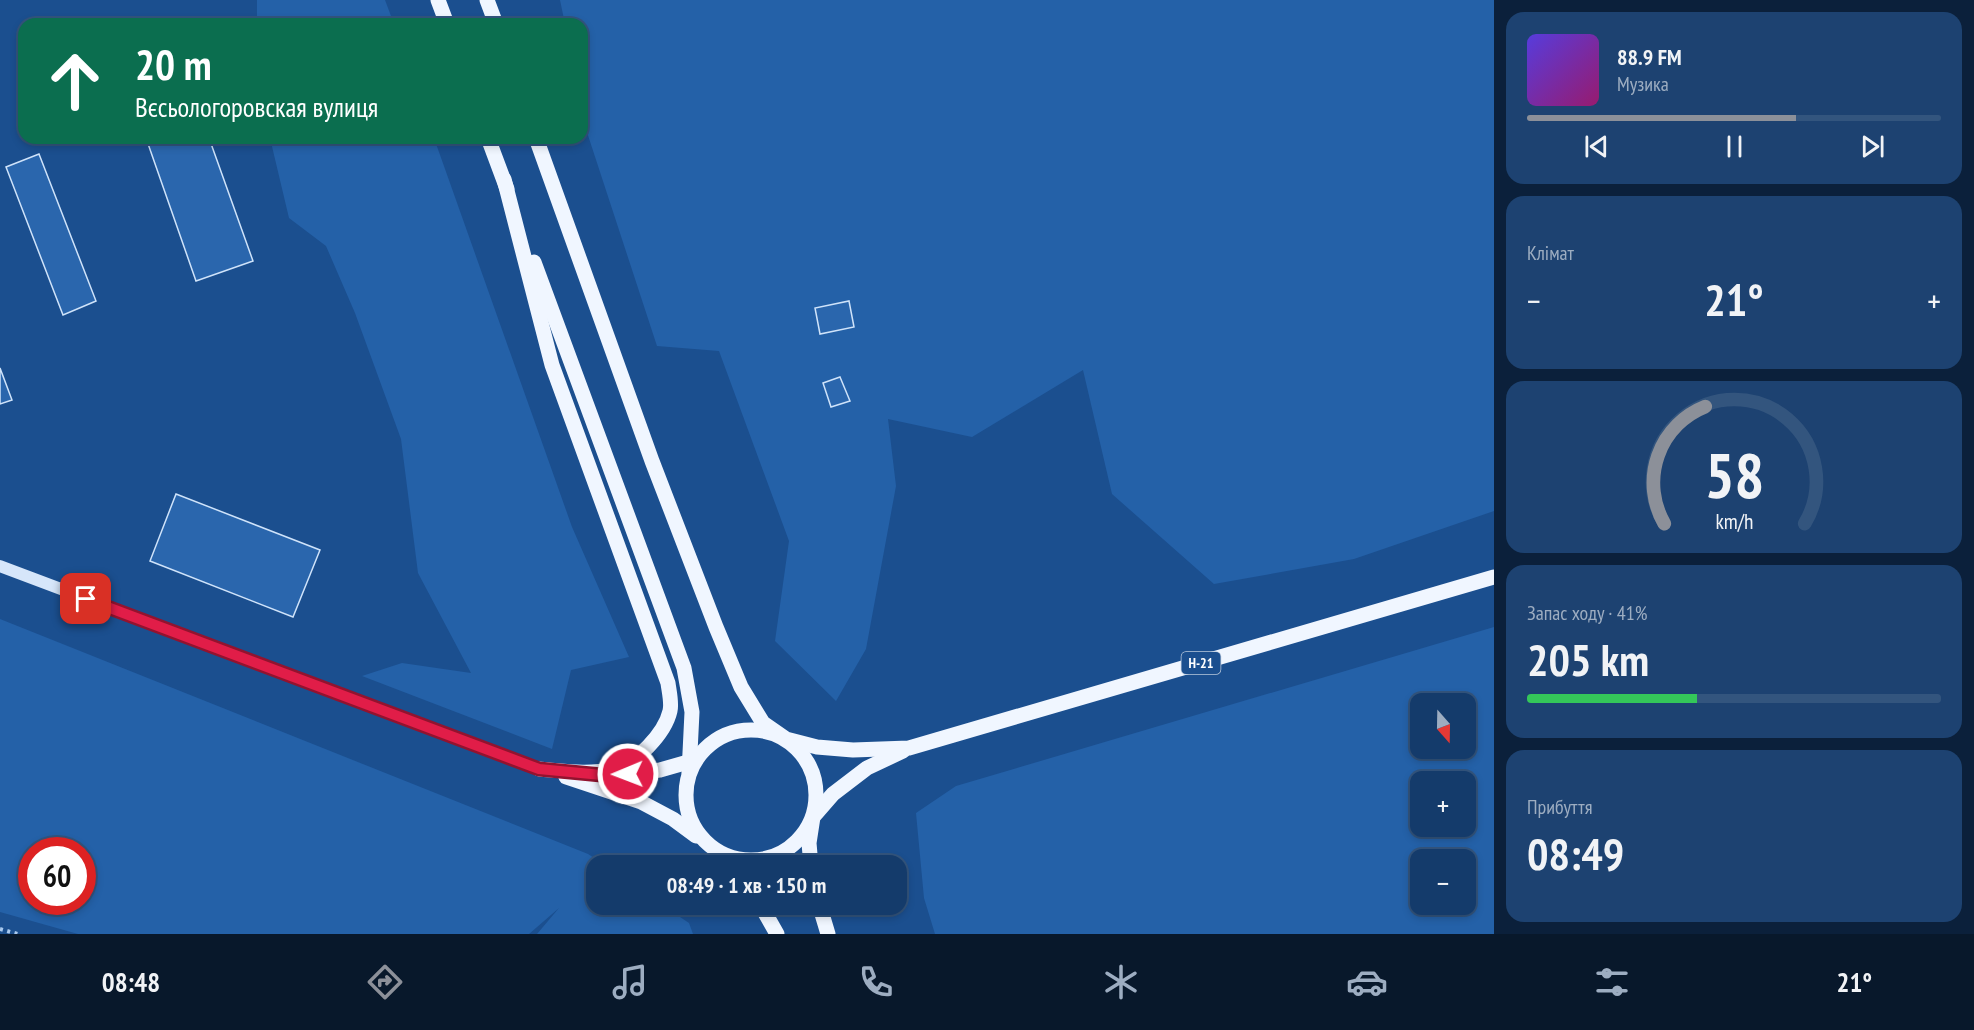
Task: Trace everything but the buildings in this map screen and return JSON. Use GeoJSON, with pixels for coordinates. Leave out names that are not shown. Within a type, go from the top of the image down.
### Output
{"type":"FeatureCollection","features":[{"type":"Feature","properties":{"kind":"main road"},"geometry":{"type":"LineString","coordinates":[[438,0],[445,18]]}},
{"type":"Feature","properties":{"kind":"main road"},"geometry":{"type":"LineString","coordinates":[[487,0],[494,18]]}},
{"type":"Feature","properties":{"kind":"main road"},"geometry":{"type":"LineString","coordinates":[[490,144],[684,668],[692,712],[692,767]]}},
{"type":"Feature","properties":{"kind":"main road"},"geometry":{"type":"LineString","coordinates":[[538,144],[652,461],[741,687],[763,723],[797,749],[807,760],[813,773],[816,802],[809,843],[810,855]]}},
{"type":"Feature","properties":{"kind":"main road"},"geometry":{"type":"LineString","coordinates":[[504,179],[552,365],[668,683],[670,710],[659,734],[641,754],[616,769],[591,773],[539,769]]}},
{"type":"Feature","properties":{"kind":"main road","name":"Н-21"},"geometry":{"type":"LineString","coordinates":[[813,817],[833,794],[867,768],[909,748],[1494,578]]}},
{"type":"Feature","properties":{"kind":"main road"},"geometry":{"type":"LineString","coordinates":[[719,855],[695,830],[687,809],[685,788],[692,767],[705,749],[716,739],[729,733],[758,730],[773,733],[786,740],[817,747],[853,750],[909,748]]}},
{"type":"Feature","properties":{"kind":"main road"},"geometry":{"type":"LineString","coordinates":[[574,771],[612,776],[692,767]]}},
{"type":"Feature","properties":{"kind":"main road"},"geometry":{"type":"LineString","coordinates":[[539,769],[641,802],[673,819],[728,857],[750,860],[772,857],[785,851],[807,830],[813,817]]}},
{"type":"Feature","properties":{"kind":"main road"},"geometry":{"type":"LineString","coordinates":[[766,915],[777,934]]}},
{"type":"Feature","properties":{"kind":"main road"},"geometry":{"type":"LineString","coordinates":[[822,915],[828,934]]}},
{"type":"Feature","properties":{"kind":"street"},"geometry":{"type":"LineString","coordinates":[[0,566],[539,769]]}},
{"type":"Feature","properties":{"kind":"path"},"geometry":{"type":"LineString","coordinates":[[0,929],[18,934]]}},
{"type":"Feature","properties":{"kind":"shaded area"},"geometry":{"type":"Polygon","coordinates":[[[257,0],[385,0],[392,18],[257,18],[257,0]]]}},
{"type":"Feature","properties":{"kind":"shaded area"},"geometry":{"type":"Polygon","coordinates":[[[560,0],[1494,0],[1494,511],[1354,559],[1214,584],[1112,494],[1083,370],[972,437],[888,419],[896,486],[866,649],[836,701],[775,641],[789,541],[719,351],[657,346],[588,135],[588,18],[564,18],[560,0]]]}},
{"type":"Feature","properties":{"kind":"shaded area"},"geometry":{"type":"Polygon","coordinates":[[[271,144],[436,144],[572,527],[629,657],[571,670],[552,749],[362,676],[402,663],[471,673],[418,573],[401,439],[355,313],[326,246],[289,218],[271,144]]]}},
{"type":"Feature","properties":{"kind":"shaded area"},"geometry":{"type":"Polygon","coordinates":[[[0,619],[588,854],[590,855],[586,855],[586,915],[677,915],[689,923],[693,934],[537,934],[559,908],[529,934],[78,934],[0,912],[0,619]]]}},
{"type":"Feature","properties":{"kind":"shaded area"},"geometry":{"type":"Polygon","coordinates":[[[1494,627],[1494,934],[935,934],[924,898],[916,813],[956,786],[1494,627]]]}},
{"type":"Feature","properties":{"kind":"route"},"geometry":{"type":"LineString","coordinates":[[86,599],[539,769],[612,776],[628,774]]}}]}
